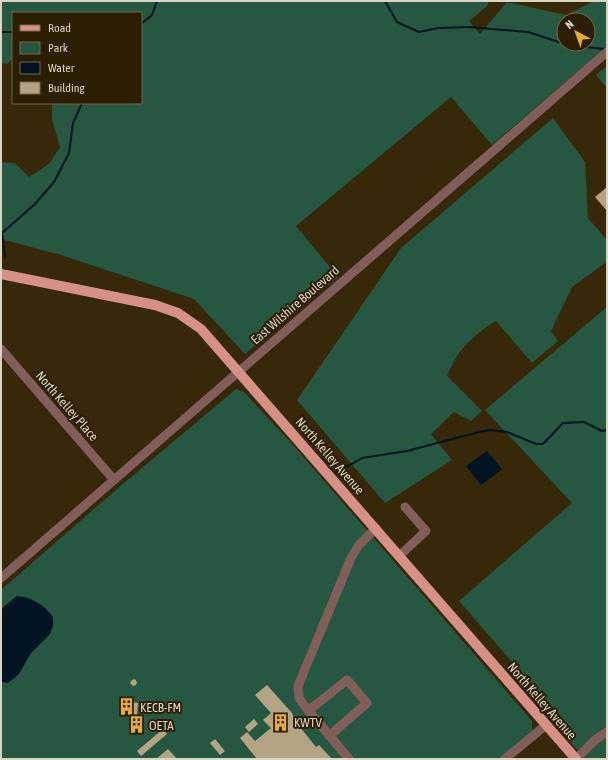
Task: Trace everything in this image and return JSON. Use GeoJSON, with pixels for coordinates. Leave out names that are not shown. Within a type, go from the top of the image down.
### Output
{"type":"FeatureCollection","features":[{"type":"Feature","properties":{"kind":"main road","name":"North Kelley Avenue"},"geometry":{"type":"LineString","coordinates":[[1,274],[166,308],[178,313],[201,330],[239,371],[576,759]]}},
{"type":"Feature","properties":{"kind":"street","name":"East Wilshire Boulevard"},"geometry":{"type":"LineString","coordinates":[[1,578],[607,52]]}},
{"type":"Feature","properties":{"kind":"street","name":"North Kelley Place"},"geometry":{"type":"LineString","coordinates":[[1,348],[114,480]]}},
{"type":"Feature","properties":{"kind":"street"},"geometry":{"type":"LineString","coordinates":[[399,556],[426,531],[405,507]]}},
{"type":"Feature","properties":{"kind":"street"},"geometry":{"type":"LineString","coordinates":[[349,759],[308,711],[299,698],[298,686],[351,558],[359,545],[376,528]]}},
{"type":"Feature","properties":{"kind":"street"},"geometry":{"type":"LineString","coordinates":[[308,711],[347,680],[367,703],[329,736]]}},
{"type":"Feature","properties":{"kind":"street"},"geometry":{"type":"LineString","coordinates":[[505,759],[546,725]]}},
{"type":"Feature","properties":{"kind":"street"},"geometry":{"type":"LineString","coordinates":[[576,759],[595,740],[607,732]]}},
{"type":"Feature","properties":{"kind":"green space"},"geometry":{"type":"Polygon","coordinates":[[[1,1],[489,1],[487,6],[469,21],[480,34],[507,2],[556,13],[556,52],[596,52],[596,12],[572,12],[594,1],[607,1],[607,46],[492,145],[451,97],[296,226],[338,277],[245,354],[194,299],[61,255],[1,239],[1,162],[15,163],[29,177],[49,164],[60,147],[52,120],[52,104],[142,104],[142,12],[12,12],[12,58],[8,64],[1,63],[1,1]]]}},
{"type":"Feature","properties":{"kind":"green space"},"geometry":{"type":"Polygon","coordinates":[[[607,66],[607,88],[596,75],[607,66]]]}},
{"type":"Feature","properties":{"kind":"green space"},"geometry":{"type":"Polygon","coordinates":[[[553,118],[585,162],[588,218],[607,240],[607,262],[572,287],[551,331],[558,341],[532,363],[496,321],[480,332],[467,344],[451,366],[447,376],[482,411],[471,421],[454,412],[431,434],[452,460],[385,503],[297,400],[401,248],[553,118]]]}},
{"type":"Feature","properties":{"kind":"green space"},"geometry":{"type":"Polygon","coordinates":[[[607,307],[607,759],[585,759],[559,729],[565,723],[459,601],[572,503],[485,410],[607,307]]]}},
{"type":"Feature","properties":{"kind":"green space"},"geometry":{"type":"Polygon","coordinates":[[[236,389],[244,392],[294,446],[532,721],[532,731],[500,759],[1,759],[1,590],[117,489],[236,389]]]}},
{"type":"Feature","properties":{"kind":"water"},"geometry":{"type":"Polygon","coordinates":[[[487,451],[502,469],[481,485],[466,466],[487,451]]]}},
{"type":"Feature","properties":{"kind":"water"},"geometry":{"type":"Polygon","coordinates":[[[17,596],[28,598],[42,605],[53,617],[53,626],[50,634],[31,653],[19,674],[8,683],[1,682],[1,609],[17,596]]]}},
{"type":"Feature","properties":{"kind":"building"},"geometry":{"type":"Polygon","coordinates":[[[607,187],[607,211],[595,197],[607,187]]]}},
{"type":"Feature","properties":{"kind":"building"},"geometry":{"type":"Polygon","coordinates":[[[135,679],[137,682],[136,685],[133,686],[130,683],[135,679]]]}},
{"type":"Feature","properties":{"kind":"building","name":"KWTV"},"geometry":{"type":"Polygon","coordinates":[[[267,685],[292,713],[295,721],[316,747],[319,745],[332,759],[257,759],[240,738],[247,732],[255,741],[271,728],[263,720],[271,713],[255,695],[267,685]]]}},
{"type":"Feature","properties":{"kind":"building","name":"KECB-FM"},"geometry":{"type":"Polygon","coordinates":[[[122,701],[138,703],[137,715],[121,712],[122,701]]]}},
{"type":"Feature","properties":{"kind":"building"},"geometry":{"type":"Polygon","coordinates":[[[254,719],[258,724],[249,732],[245,727],[254,719]]]}},
{"type":"Feature","properties":{"kind":"building"},"geometry":{"type":"Polygon","coordinates":[[[163,729],[167,734],[141,756],[137,751],[163,729]]]}},
{"type":"Feature","properties":{"kind":"building"},"geometry":{"type":"Polygon","coordinates":[[[215,739],[225,751],[220,755],[210,743],[215,739]]]}},
{"type":"Feature","properties":{"kind":"building","name":"OETA"},"geometry":{"type":"Polygon","coordinates":[[[168,749],[177,759],[156,759],[168,749]]]}},
{"type":"Feature","properties":{"kind":"waterway"},"geometry":{"type":"LineString","coordinates":[[142,23],[152,15],[157,1]]}},
{"type":"Feature","properties":{"kind":"waterway"},"geometry":{"type":"LineString","coordinates":[[385,1],[397,22],[419,32],[438,28],[470,27],[528,32],[568,45],[604,49]]}},
{"type":"Feature","properties":{"kind":"waterway"},"geometry":{"type":"LineString","coordinates":[[1,32],[12,32]]}},
{"type":"Feature","properties":{"kind":"waterway"},"geometry":{"type":"LineString","coordinates":[[5,257],[2,233],[35,204],[54,182],[69,153],[73,123],[82,104]]}},
{"type":"Feature","properties":{"kind":"waterway"},"geometry":{"type":"LineString","coordinates":[[336,473],[362,458],[407,451],[491,430],[507,432],[536,444],[543,444],[563,423],[584,422],[602,431],[607,430]]}},
{"type":"Feature","properties":{"kind":"place","name":"KECB-FM"},"geometry":{"type":"Point","coordinates":[127,707]}},
{"type":"Feature","properties":{"kind":"place","name":"KWTV"},"geometry":{"type":"Point","coordinates":[281,722]}},
{"type":"Feature","properties":{"kind":"place","name":"OETA"},"geometry":{"type":"Point","coordinates":[136,725]}}]}
